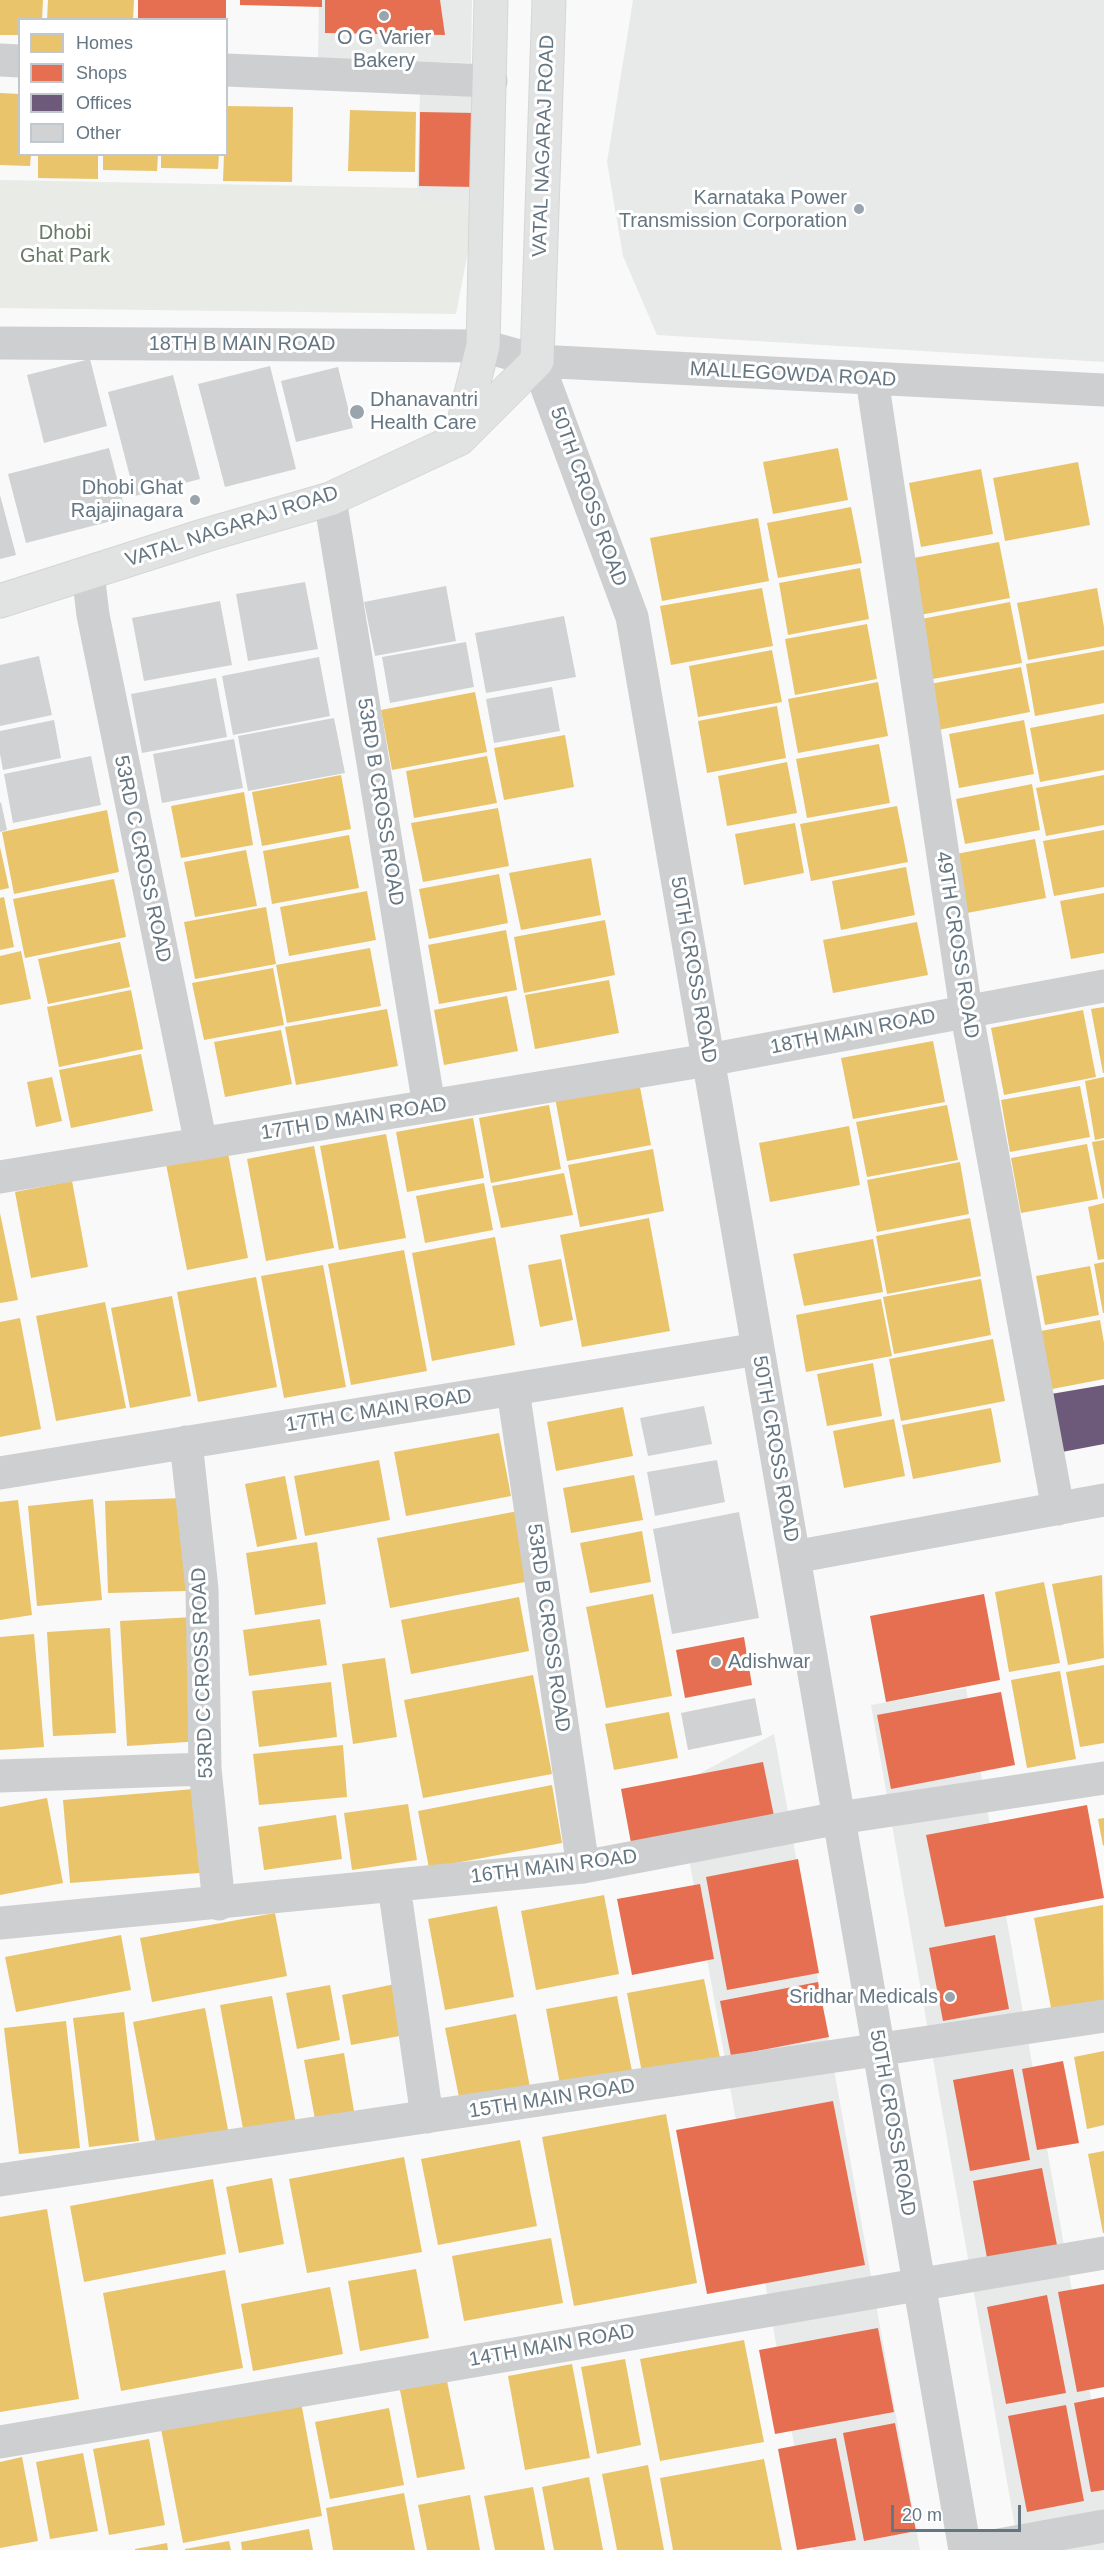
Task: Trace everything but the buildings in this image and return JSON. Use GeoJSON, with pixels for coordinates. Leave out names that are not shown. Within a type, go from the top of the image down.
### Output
{"type":"FeatureCollection","features":[{"type":"Feature","properties":{"kind":"main road"},"geometry":{"type":"LineString","coordinates":[[459,439],[483,346],[491,81],[491,0]]}},
{"type":"Feature","properties":{"kind":"main road","name":"VATAL NAGARAJ ROAD"},"geometry":{"type":"LineString","coordinates":[[0,601],[206,534],[330,499],[459,439],[537,361],[549,0]]}},
{"type":"Feature","properties":{"kind":"street"},"geometry":{"type":"LineString","coordinates":[[0,60],[18,61]]}},
{"type":"Feature","properties":{"kind":"street"},"geometry":{"type":"LineString","coordinates":[[228,70],[491,81]]}},
{"type":"Feature","properties":{"kind":"street","name":"18TH B MAIN ROAD"},"geometry":{"type":"LineString","coordinates":[[0,343],[483,346]]}},
{"type":"Feature","properties":{"kind":"street","name":"MALLEGOWDA ROAD"},"geometry":{"type":"LineString","coordinates":[[483,346],[537,361],[1103,393]]}},
{"type":"Feature","properties":{"kind":"street","name":"50TH CROSS ROAD"},"geometry":{"type":"LineString","coordinates":[[537,361],[632,617],[965,2550]]}},
{"type":"Feature","properties":{"kind":"street","name":"49TH CROSS ROAD"},"geometry":{"type":"LineString","coordinates":[[872,379],[966,1010],[1058,1509]]}},
{"type":"Feature","properties":{"kind":"street","name":"53RD B CROSS ROAD"},"geometry":{"type":"LineString","coordinates":[[330,499],[429,1106]]}},
{"type":"Feature","properties":{"kind":"street","name":"53RD C CROSS ROAD"},"geometry":{"type":"LineString","coordinates":[[88,573],[93,615],[201,1144]]}},
{"type":"Feature","properties":{"kind":"street","name":"18TH MAIN ROAD"},"geometry":{"type":"LineString","coordinates":[[708,1060],[966,1010],[1104,987]]}},
{"type":"Feature","properties":{"kind":"street","name":"17TH D MAIN ROAD"},"geometry":{"type":"LineString","coordinates":[[0,1177],[708,1060]]}},
{"type":"Feature","properties":{"kind":"street","name":"17TH C MAIN ROAD"},"geometry":{"type":"LineString","coordinates":[[0,1473],[758,1349]]}},
{"type":"Feature","properties":{"kind":"street","name":"53RD B CROSS ROAD"},"geometry":{"type":"LineString","coordinates":[[513,1390],[583,1867]]}},
{"type":"Feature","properties":{"kind":"street","name":"53RD C CROSS ROAD"},"geometry":{"type":"LineString","coordinates":[[186,1442],[202,1589],[205,1769],[219,1904]]}},
{"type":"Feature","properties":{"kind":"street"},"geometry":{"type":"LineString","coordinates":[[794,1557],[1104,1500]]}},
{"type":"Feature","properties":{"kind":"street"},"geometry":{"type":"LineString","coordinates":[[0,1776],[205,1769]]}},
{"type":"Feature","properties":{"kind":"street","name":"16TH MAIN ROAD"},"geometry":{"type":"LineString","coordinates":[[0,1923],[219,1904],[583,1867],[839,1818],[1104,1778]]}},
{"type":"Feature","properties":{"kind":"street"},"geometry":{"type":"LineString","coordinates":[[394,1886],[427,2117]]}},
{"type":"Feature","properties":{"kind":"street","name":"15TH MAIN ROAD"},"geometry":{"type":"LineString","coordinates":[[0,2180],[1104,2016]]}},
{"type":"Feature","properties":{"kind":"street","name":"14TH MAIN ROAD"},"geometry":{"type":"LineString","coordinates":[[0,2442],[1104,2253]]}},
{"type":"Feature","properties":{"kind":"street"},"geometry":{"type":"LineString","coordinates":[[971,2550],[1104,2526]]}},
{"type":"Feature","properties":{"kind":"shaded area"},"geometry":{"type":"Polygon","coordinates":[[[319,0],[472,0],[471,63],[318,59],[319,0]]]}},
{"type":"Feature","properties":{"kind":"shaded area","name":"Karnataka Power Transmission Corporation"},"geometry":{"type":"Polygon","coordinates":[[[633,0],[1104,0],[1104,362],[657,335],[623,256],[607,162],[633,0]]]}},
{"type":"Feature","properties":{"kind":"shaded area"},"geometry":{"type":"Polygon","coordinates":[[[420,91],[479,93],[478,199],[417,199],[420,91]]]}},
{"type":"Feature","properties":{"kind":"shaded area"},"geometry":{"type":"Polygon","coordinates":[[[966,1688],[1104,2473],[1104,2550],[1019,2550],[871,1705],[966,1688]]]}},
{"type":"Feature","properties":{"kind":"shaded area"},"geometry":{"type":"Polygon","coordinates":[[[774,1734],[920,2550],[813,2550],[676,1786],[774,1734]]]}},
{"type":"Feature","properties":{"kind":"green space","name":"Dhobi Ghat Park"},"geometry":{"type":"Polygon","coordinates":[[[0,180],[418,188],[418,199],[478,199],[456,314],[0,308],[0,180]]]}},
{"type":"Feature","properties":{"kind":"place","name":"O G Varier Bakery"},"geometry":{"type":"Point","coordinates":[384,16]}},
{"type":"Feature","properties":{"kind":"place","name":"Karnataka Power Transmission Corporation"},"geometry":{"type":"Point","coordinates":[859,209]}},
{"type":"Feature","properties":{"kind":"place","name":"Dhanavantri Health Care"},"geometry":{"type":"Point","coordinates":[357,412]}},
{"type":"Feature","properties":{"kind":"place","name":"Dhobi Ghat Rajajinagara"},"geometry":{"type":"Point","coordinates":[195,500]}},
{"type":"Feature","properties":{"kind":"place","name":"Adishwar"},"geometry":{"type":"Point","coordinates":[716,1662]}},
{"type":"Feature","properties":{"kind":"place","name":"Sridhar Medicals"},"geometry":{"type":"Point","coordinates":[950,1997]}}]}
